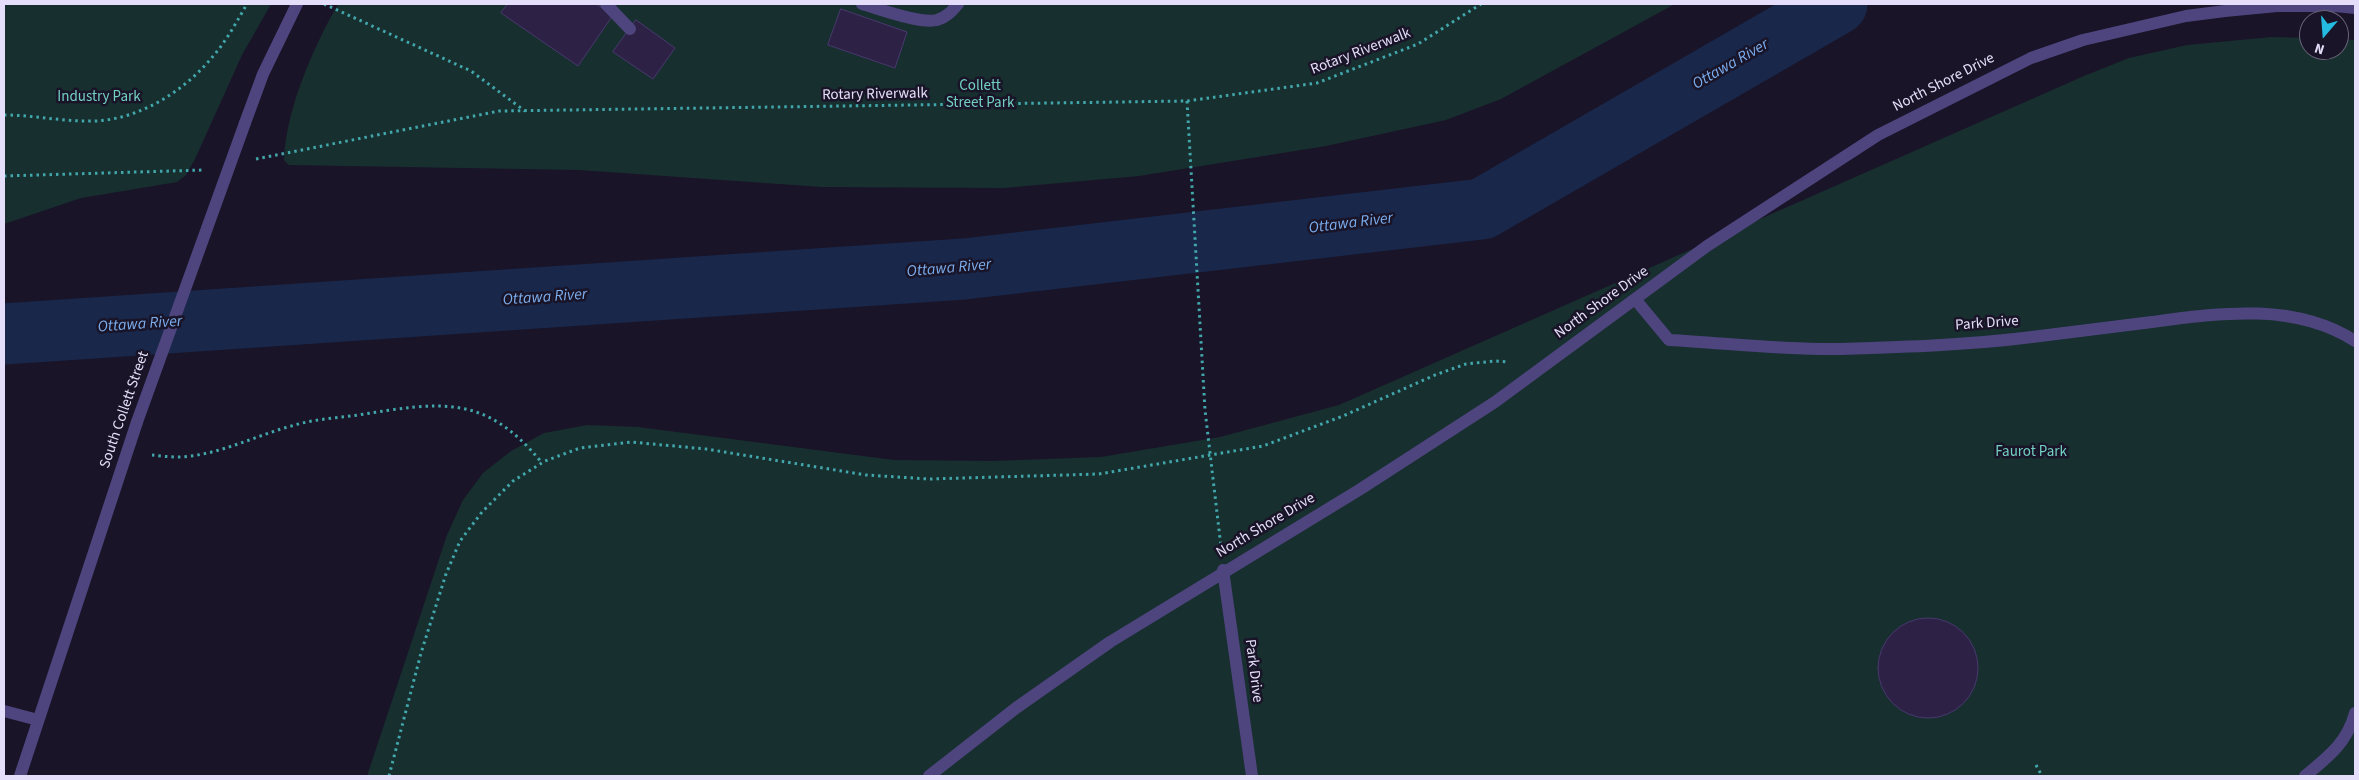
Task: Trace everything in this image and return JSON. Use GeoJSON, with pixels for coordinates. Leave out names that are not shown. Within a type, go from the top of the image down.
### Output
{"type":"FeatureCollection","features":[{"type":"Feature","properties":{"kind":"street","name":"South Collett Street"},"geometry":{"type":"LineString","coordinates":[[20,776],[138,422],[245,123],[266,66],[297,4]]}},
{"type":"Feature","properties":{"kind":"street"},"geometry":{"type":"LineString","coordinates":[[606,4],[614,9],[630,29]]}},
{"type":"Feature","properties":{"kind":"street"},"geometry":{"type":"LineString","coordinates":[[862,4],[918,19],[936,20],[949,15],[958,4]]}},
{"type":"Feature","properties":{"kind":"street","name":"North Shore Drive"},"geometry":{"type":"LineString","coordinates":[[929,776],[1016,708],[1110,642],[1224,570],[1359,490],[1495,402],[1707,246],[1878,135],[2031,58],[2083,40],[2186,16],[2277,6],[2355,8]]}},
{"type":"Feature","properties":{"kind":"street","name":"Park Drive"},"geometry":{"type":"LineString","coordinates":[[1635,299],[1669,340],[1749,346],[1838,349],[1946,343],[2030,337],[2214,314],[2255,312],[2291,316],[2321,325],[2355,341]]}},
{"type":"Feature","properties":{"kind":"street","name":"Park Drive"},"geometry":{"type":"LineString","coordinates":[[1224,570],[1252,776]]}},
{"type":"Feature","properties":{"kind":"street"},"geometry":{"type":"LineString","coordinates":[[4,711],[38,720]]}},
{"type":"Feature","properties":{"kind":"street"},"geometry":{"type":"LineString","coordinates":[[2305,776],[2334,753],[2344,740],[2355,713]]}},
{"type":"Feature","properties":{"kind":"path"},"geometry":{"type":"LineString","coordinates":[[4,115],[96,121],[138,112],[170,95],[194,77],[215,54],[247,4]]}},
{"type":"Feature","properties":{"kind":"path"},"geometry":{"type":"LineString","coordinates":[[324,4],[471,71],[526,111]]}},
{"type":"Feature","properties":{"kind":"path","name":"Rotary Riverwalk"},"geometry":{"type":"LineString","coordinates":[[430,123],[499,111],[1187,101],[1318,83],[1418,44],[1481,4]]}},
{"type":"Feature","properties":{"kind":"path"},"geometry":{"type":"LineString","coordinates":[[1187,101],[1205,410],[1224,570]]}},
{"type":"Feature","properties":{"kind":"path"},"geometry":{"type":"LineString","coordinates":[[388,776],[421,652],[446,574],[460,541],[482,512],[512,481],[542,463],[580,448],[631,442],[706,449],[866,475],[929,479],[1099,474],[1263,446],[1343,416],[1466,364],[1495,361],[1544,366]]}},
{"type":"Feature","properties":{"kind":"path"},"geometry":{"type":"LineString","coordinates":[[152,455],[178,457],[203,454],[296,424],[404,408],[441,406],[470,409],[493,418],[523,440],[542,463]]}},
{"type":"Feature","properties":{"kind":"path"},"geometry":{"type":"LineString","coordinates":[[2036,765],[2042,776]]}},
{"type":"Feature","properties":{"kind":"green space","name":"Industry Park"},"geometry":{"type":"Polygon","coordinates":[[[4,4],[271,4],[242,55],[186,175],[177,182],[81,198],[4,224],[4,4]]]}},
{"type":"Feature","properties":{"kind":"green space","name":"Collett Street Park"},"geometry":{"type":"Polygon","coordinates":[[[338,4],[1675,4],[1501,99],[1446,120],[1326,146],[1139,176],[1004,188],[822,187],[579,170],[289,165],[284,160],[286,140],[295,100],[310,59],[338,4]]]}},
{"type":"Feature","properties":{"kind":"green space","name":"Faurot Park"},"geometry":{"type":"Polygon","coordinates":[[[2272,37],[2299,38],[2299,60],[2349,60],[2349,40],[2355,40],[2355,776],[367,776],[447,535],[463,500],[483,473],[511,451],[544,433],[587,425],[638,427],[894,460],[992,461],[1101,457],[1220,437],[1339,405],[2084,76],[2129,58],[2187,45],[2272,37]]]}},
{"type":"Feature","properties":{"kind":"building"},"geometry":{"type":"Polygon","coordinates":[[[508,4],[596,4],[613,15],[578,66],[501,13],[508,4]]]}},
{"type":"Feature","properties":{"kind":"building"},"geometry":{"type":"Polygon","coordinates":[[[841,9],[907,32],[895,68],[828,45],[841,9]]]}},
{"type":"Feature","properties":{"kind":"building"},"geometry":{"type":"Polygon","coordinates":[[[636,20],[675,48],[653,79],[613,52],[636,20]]]}},
{"type":"Feature","properties":{"kind":"building"},"geometry":{"type":"Polygon","coordinates":[[[1928,618],[1947,622],[1963,633],[1974,649],[1978,668],[1974,687],[1963,703],[1947,714],[1928,718],[1909,714],[1893,703],[1882,687],[1878,668],[1882,649],[1893,633],[1909,622],[1928,618]]]}},
{"type":"Feature","properties":{"kind":"waterway","name":"Ottawa River"},"geometry":{"type":"LineString","coordinates":[[4,334],[964,269],[1482,209],[1837,4]]}}]}
